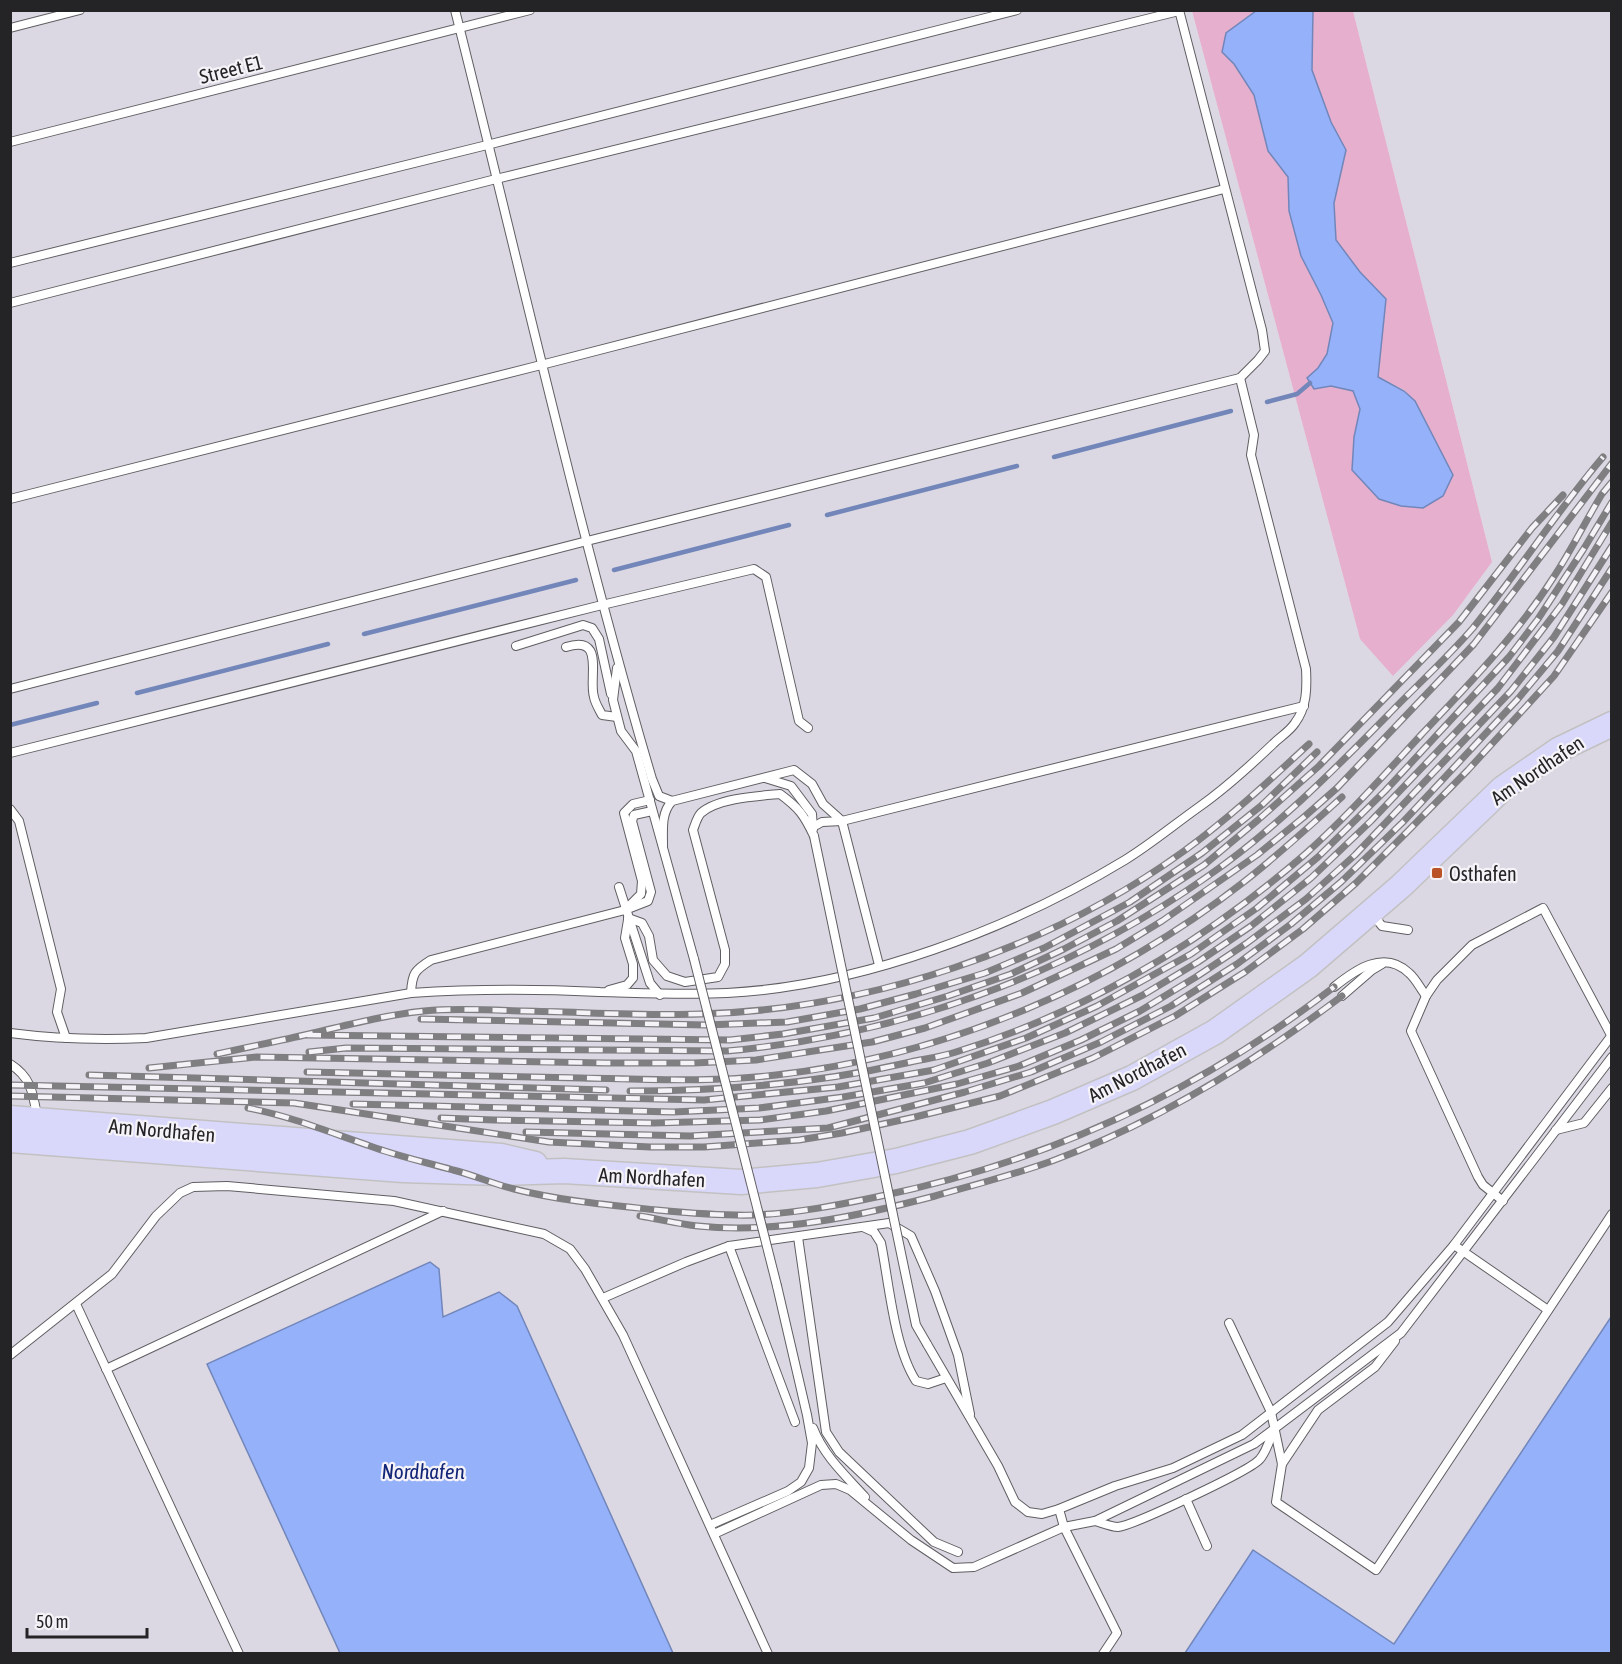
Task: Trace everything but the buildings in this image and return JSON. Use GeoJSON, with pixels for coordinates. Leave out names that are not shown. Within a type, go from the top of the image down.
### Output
{"type":"FeatureCollection","features":[{"type":"Feature","properties":{"kind":"main road","name":"Am Nordhafen"},"geometry":{"type":"LineString","coordinates":[[10,1140],[403,1170],[498,1173],[564,1171],[741,1182],[817,1175],[896,1161],[970,1142],[1053,1113],[1132,1078],[1215,1032],[1308,966],[1371,912],[1503,788],[1558,750],[1611,724]]}},
{"type":"Feature","properties":{"kind":"main road","name":"Am Nordhafen"},"geometry":{"type":"LineString","coordinates":[[10,1118],[373,1148],[501,1156],[564,1171]]}},
{"type":"Feature","properties":{"kind":"lane"},"geometry":{"type":"LineString","coordinates":[[10,28],[80,10]]}},
{"type":"Feature","properties":{"kind":"lane"},"geometry":{"type":"LineString","coordinates":[[455,10],[541,365],[618,664],[652,779],[659,796],[672,801]]}},
{"type":"Feature","properties":{"kind":"lane","name":"Street E1"},"geometry":{"type":"LineString","coordinates":[[10,142],[530,10]]}},
{"type":"Feature","properties":{"kind":"lane"},"geometry":{"type":"LineString","coordinates":[[10,263],[1017,10]]}},
{"type":"Feature","properties":{"kind":"lane"},"geometry":{"type":"LineString","coordinates":[[10,303],[496,179],[1179,11],[1262,330],[1264,351],[1240,378],[587,541],[10,689]]}},
{"type":"Feature","properties":{"kind":"lane"},"geometry":{"type":"LineString","coordinates":[[10,499],[1224,189]]}},
{"type":"Feature","properties":{"kind":"lane"},"geometry":{"type":"LineString","coordinates":[[10,1033],[104,1040],[146,1038],[411,993],[521,989],[660,995],[730,993],[819,981],[910,957],[987,930],[1058,897],[1126,859],[1208,801],[1295,723],[1304,706],[1307,692],[1306,669],[1251,454],[1254,435],[1240,378]]}},
{"type":"Feature","properties":{"kind":"lane"},"geometry":{"type":"LineString","coordinates":[[10,753],[754,569],[766,577],[799,721],[807,728]]}},
{"type":"Feature","properties":{"kind":"lane"},"geometry":{"type":"LineString","coordinates":[[516,646],[583,625],[592,628],[599,639],[621,731],[636,751],[670,870],[777,1286],[807,1415],[812,1443],[809,1468],[801,1482],[788,1491],[710,1525]]}},
{"type":"Feature","properties":{"kind":"lane"},"geometry":{"type":"LineString","coordinates":[[566,647],[576,643],[588,648],[594,660],[593,696],[602,715],[617,717]]}},
{"type":"Feature","properties":{"kind":"lane"},"geometry":{"type":"LineString","coordinates":[[613,700],[618,664]]}},
{"type":"Feature","properties":{"kind":"lane"},"geometry":{"type":"LineString","coordinates":[[813,827],[822,822],[842,821],[1304,706]]}},
{"type":"Feature","properties":{"kind":"lane"},"geometry":{"type":"LineString","coordinates":[[663,845],[663,821],[666,807],[672,801],[794,770],[812,784],[823,804],[842,821],[879,965]]}},
{"type":"Feature","properties":{"kind":"lane"},"geometry":{"type":"LineString","coordinates":[[763,777],[791,786],[812,814],[814,837],[916,1325],[998,1467],[1015,1502],[1028,1512],[1042,1514],[1059,1509],[1115,1486],[1173,1468],[1242,1435],[1388,1322],[1419,1289],[1454,1245],[1492,1193],[1611,1035],[1543,908],[1472,945],[1437,980],[1426,996],[1411,1031],[1478,1177],[1492,1193],[1503,1201]]}},
{"type":"Feature","properties":{"kind":"lane"},"geometry":{"type":"LineString","coordinates":[[627,914],[642,923],[649,936],[653,960],[667,976],[685,982],[718,977],[726,964],[725,950],[693,830],[699,814],[711,807],[749,797],[780,794],[798,807],[814,837]]}},
{"type":"Feature","properties":{"kind":"lane"},"geometry":{"type":"LineString","coordinates":[[602,992],[627,985],[633,978],[633,964],[625,938],[627,914],[641,894],[642,881],[624,813],[633,804],[650,800]]}},
{"type":"Feature","properties":{"kind":"lane"},"geometry":{"type":"LineString","coordinates":[[10,809],[19,821],[61,989],[57,1012],[66,1038]]}},
{"type":"Feature","properties":{"kind":"lane"},"geometry":{"type":"LineString","coordinates":[[411,993],[412,980],[417,968],[431,960],[627,914],[648,901],[651,892],[632,821],[634,815],[652,811]]}},
{"type":"Feature","properties":{"kind":"lane"},"geometry":{"type":"LineString","coordinates":[[619,887],[650,983],[660,995]]}},
{"type":"Feature","properties":{"kind":"lane"},"geometry":{"type":"LineString","coordinates":[[1371,912],[1382,926],[1408,930]]}},
{"type":"Feature","properties":{"kind":"lane"},"geometry":{"type":"LineString","coordinates":[[1334,987],[1367,964],[1386,962],[1399,965],[1411,974],[1426,996]]}},
{"type":"Feature","properties":{"kind":"lane"},"geometry":{"type":"LineString","coordinates":[[1342,996],[1372,970],[1386,962]]}},
{"type":"Feature","properties":{"kind":"lane"},"geometry":{"type":"LineString","coordinates":[[1282,1464],[1318,1410],[1375,1367],[1611,1057]]}},
{"type":"Feature","properties":{"kind":"lane"},"geometry":{"type":"LineString","coordinates":[[10,1064],[24,1073],[37,1120]]}},
{"type":"Feature","properties":{"kind":"lane"},"geometry":{"type":"LineString","coordinates":[[1556,1130],[1584,1123],[1611,1088]]}},
{"type":"Feature","properties":{"kind":"lane"},"geometry":{"type":"LineString","coordinates":[[10,1355],[112,1274],[170,1202],[193,1187],[227,1186],[394,1201],[544,1234],[570,1249],[603,1298],[623,1335],[768,1653]]}},
{"type":"Feature","properties":{"kind":"lane"},"geometry":{"type":"LineString","coordinates":[[106,1368],[443,1211]]}},
{"type":"Feature","properties":{"kind":"lane"},"geometry":{"type":"LineString","coordinates":[[1229,1323],[1271,1412],[1282,1464],[1276,1502],[1376,1570],[1611,1214]]}},
{"type":"Feature","properties":{"kind":"lane"},"geometry":{"type":"LineString","coordinates":[[603,1298],[729,1246],[889,1223],[911,1236],[935,1291],[958,1355],[972,1423]]}},
{"type":"Feature","properties":{"kind":"lane"},"geometry":{"type":"LineString","coordinates":[[863,1227],[874,1232],[881,1243],[907,1367],[916,1381],[922,1383],[928,1384],[946,1378]]}},
{"type":"Feature","properties":{"kind":"lane"},"geometry":{"type":"LineString","coordinates":[[798,1237],[826,1432],[839,1452],[934,1542],[958,1552]]}},
{"type":"Feature","properties":{"kind":"lane"},"geometry":{"type":"LineString","coordinates":[[1454,1245],[1548,1310]]}},
{"type":"Feature","properties":{"kind":"lane"},"geometry":{"type":"LineString","coordinates":[[729,1246],[795,1422]]}},
{"type":"Feature","properties":{"kind":"lane"},"geometry":{"type":"LineString","coordinates":[[76,1304],[238,1653]]}},
{"type":"Feature","properties":{"kind":"lane"},"geometry":{"type":"LineString","coordinates":[[714,1534],[821,1485],[836,1484],[850,1490],[911,1540],[953,1568],[974,1567],[1064,1527],[1095,1521],[1254,1444],[1401,1333]]}},
{"type":"Feature","properties":{"kind":"lane"},"geometry":{"type":"LineString","coordinates":[[807,1415],[824,1451],[880,1514]]}},
{"type":"Feature","properties":{"kind":"lane"},"geometry":{"type":"LineString","coordinates":[[1095,1521],[1117,1527],[1251,1467],[1261,1458],[1275,1429]]}},
{"type":"Feature","properties":{"kind":"lane"},"geometry":{"type":"LineString","coordinates":[[1186,1498],[1207,1546]]}},
{"type":"Feature","properties":{"kind":"lane"},"geometry":{"type":"LineString","coordinates":[[1059,1509],[1064,1527],[1117,1633],[1103,1653]]}},
{"type":"Feature","properties":{"kind":"shaded area"},"geometry":{"type":"Polygon","coordinates":[[[11,11],[1192,11],[1360,639],[1492,562],[1353,11],[1611,11],[1611,1317],[1394,1644],[1253,1551],[1185,1653],[673,1653],[517,1306],[499,1292],[443,1317],[439,1269],[207,1365],[340,1653],[11,1654],[11,11]]]}},
{"type":"Feature","properties":{"kind":"shaded area"},"geometry":{"type":"Polygon","coordinates":[[[1192,11],[1256,11],[1226,33],[1222,52],[1234,64],[1254,95],[1268,151],[1288,177],[1289,211],[1333,323],[1327,354],[1318,368],[1315,389],[1331,386],[1353,391],[1360,409],[1354,437],[1353,470],[1379,499],[1453,475],[1415,401],[1404,390],[1378,377],[1386,299],[1360,272],[1336,241],[1334,203],[1346,150],[1331,122],[1312,70],[1313,11],[1353,11],[1492,562],[1453,615],[1393,676],[1360,639],[1192,11]]]}},
{"type":"Feature","properties":{"kind":"water"},"geometry":{"type":"Polygon","coordinates":[[[1256,11],[1313,11],[1312,70],[1331,122],[1346,150],[1334,203],[1336,240],[1360,272],[1386,299],[1378,377],[1404,391],[1415,401],[1453,475],[1443,496],[1423,508],[1401,506],[1379,499],[1352,470],[1354,437],[1360,409],[1353,391],[1331,386],[1314,389],[1307,378],[1318,368],[1327,354],[1333,323],[1301,256],[1289,211],[1288,177],[1268,151],[1254,95],[1234,64],[1222,52],[1226,33],[1256,11]]]}},
{"type":"Feature","properties":{"kind":"water","name":"Nordhafen"},"geometry":{"type":"Polygon","coordinates":[[[430,1262],[439,1269],[443,1317],[499,1292],[517,1306],[673,1653],[340,1653],[207,1364],[430,1262]]]}},
{"type":"Feature","properties":{"kind":"water"},"geometry":{"type":"Polygon","coordinates":[[[1611,1317],[1611,1653],[1185,1653],[1253,1550],[1394,1644],[1611,1317]]]}},
{"type":"Feature","properties":{"kind":"waterway"},"geometry":{"type":"LineString","coordinates":[[1267,402],[1297,394],[1310,383]]}},
{"type":"Feature","properties":{"kind":"waterway"},"geometry":{"type":"LineString","coordinates":[[1054,457],[1231,411]]}},
{"type":"Feature","properties":{"kind":"waterway"},"geometry":{"type":"LineString","coordinates":[[827,515],[1017,466]]}},
{"type":"Feature","properties":{"kind":"waterway"},"geometry":{"type":"LineString","coordinates":[[614,570],[789,525]]}},
{"type":"Feature","properties":{"kind":"waterway"},"geometry":{"type":"LineString","coordinates":[[364,634],[576,580]]}},
{"type":"Feature","properties":{"kind":"waterway"},"geometry":{"type":"LineString","coordinates":[[137,693],[328,644]]}},
{"type":"Feature","properties":{"kind":"waterway"},"geometry":{"type":"LineString","coordinates":[[10,725],[97,703]]}},
{"type":"Feature","properties":{"kind":"railway"},"geometry":{"type":"LineString","coordinates":[[309,1052],[346,1048],[727,1051],[792,1043],[855,1031],[918,1015],[979,995],[1039,971],[1154,912],[1232,858],[1302,800],[1473,628],[1603,457]]}},
{"type":"Feature","properties":{"kind":"railway"},"geometry":{"type":"LineString","coordinates":[[149,1068],[257,1057],[605,1063],[756,1060],[872,1042],[925,1028],[1022,993],[1116,949],[1162,921],[1257,855],[1337,788],[1474,644],[1612,463]]}},
{"type":"Feature","properties":{"kind":"railway"},"geometry":{"type":"LineString","coordinates":[[630,1091],[700,1090],[769,1085],[838,1076],[946,1055],[1006,1035],[1052,1016],[1097,995],[1183,945],[1264,888],[1319,842],[1456,698],[1491,660],[1539,599],[1602,494],[1612,482]]}},
{"type":"Feature","properties":{"kind":"railway"},"geometry":{"type":"LineString","coordinates":[[307,1035],[730,1040],[783,1034],[874,1018],[1011,974],[1117,921],[1204,865],[1258,820],[1319,766],[1459,622],[1532,528],[1563,495]]}},
{"type":"Feature","properties":{"kind":"railway"},"geometry":{"type":"LineString","coordinates":[[10,1085],[704,1100],[838,1087],[934,1070],[1026,1038],[1097,1006],[1191,954],[1257,908],[1318,857],[1385,791],[1509,657],[1538,619],[1612,502]]}},
{"type":"Feature","properties":{"kind":"railway"},"geometry":{"type":"LineString","coordinates":[[353,1104],[673,1112],[759,1108],[924,1083],[988,1063],[1065,1033],[1143,995],[1198,962],[1251,926],[1311,878],[1371,821],[1498,688],[1562,604],[1612,522]]}},
{"type":"Feature","properties":{"kind":"railway"},"geometry":{"type":"LineString","coordinates":[[441,1118],[654,1123],[760,1120],[826,1111],[957,1084],[1019,1066],[1081,1040],[1140,1011],[1247,943],[1306,899],[1355,855],[1511,691],[1554,637],[1612,546]]}},
{"type":"Feature","properties":{"kind":"railway"},"geometry":{"type":"LineString","coordinates":[[526,1132],[690,1136],[828,1128],[1031,1072],[1101,1042],[1171,1006],[1237,964],[1291,924],[1341,882],[1403,822],[1517,700],[1558,651],[1612,568]]}},
{"type":"Feature","properties":{"kind":"railway"},"geometry":{"type":"LineString","coordinates":[[10,1096],[294,1103],[549,1142],[650,1147],[704,1147],[799,1140],[842,1133],[1000,1096],[1093,1058],[1175,1016],[1245,972],[1303,929],[1356,883],[1468,770],[1554,676],[1612,592]]}},
{"type":"Feature","properties":{"kind":"railway"},"geometry":{"type":"LineString","coordinates":[[217,1054],[366,1021],[424,1011],[700,1014],[763,1010],[827,1001],[891,987],[954,968],[1016,945],[1075,917],[1131,886],[1184,851],[1216,826],[1309,744]]}},
{"type":"Feature","properties":{"kind":"railway"},"geometry":{"type":"LineString","coordinates":[[421,1019],[706,1025],[787,1022],[860,1009],[916,994],[985,973],[1044,948],[1130,902],[1202,853],[1262,805],[1317,752]]}},
{"type":"Feature","properties":{"kind":"railway"},"geometry":{"type":"LineString","coordinates":[[307,1072],[703,1080],[776,1075],[839,1066],[902,1051],[963,1033],[1024,1010],[1082,984],[1139,953],[1193,919],[1245,881],[1342,797]]}},
{"type":"Feature","properties":{"kind":"railway"},"geometry":{"type":"LineString","coordinates":[[248,1108],[294,1120],[390,1153],[506,1187],[549,1197],[706,1214],[755,1215],[787,1212],[881,1196],[943,1181],[1004,1163],[1062,1142],[1120,1118],[1175,1090],[1282,1025],[1334,987]]}},
{"type":"Feature","properties":{"kind":"railway"},"geometry":{"type":"LineString","coordinates":[[640,1216],[683,1224],[728,1228],[758,1228],[818,1222],[935,1196],[1023,1171],[1129,1128],[1203,1089],[1274,1045],[1342,996]]}},
{"type":"Feature","properties":{"kind":"railway"},"geometry":{"type":"LineString","coordinates":[[89,1075],[606,1090]]}},
{"type":"Feature","properties":{"kind":"place","name":"Osthafen"},"geometry":{"type":"Point","coordinates":[1437,873]}}]}
